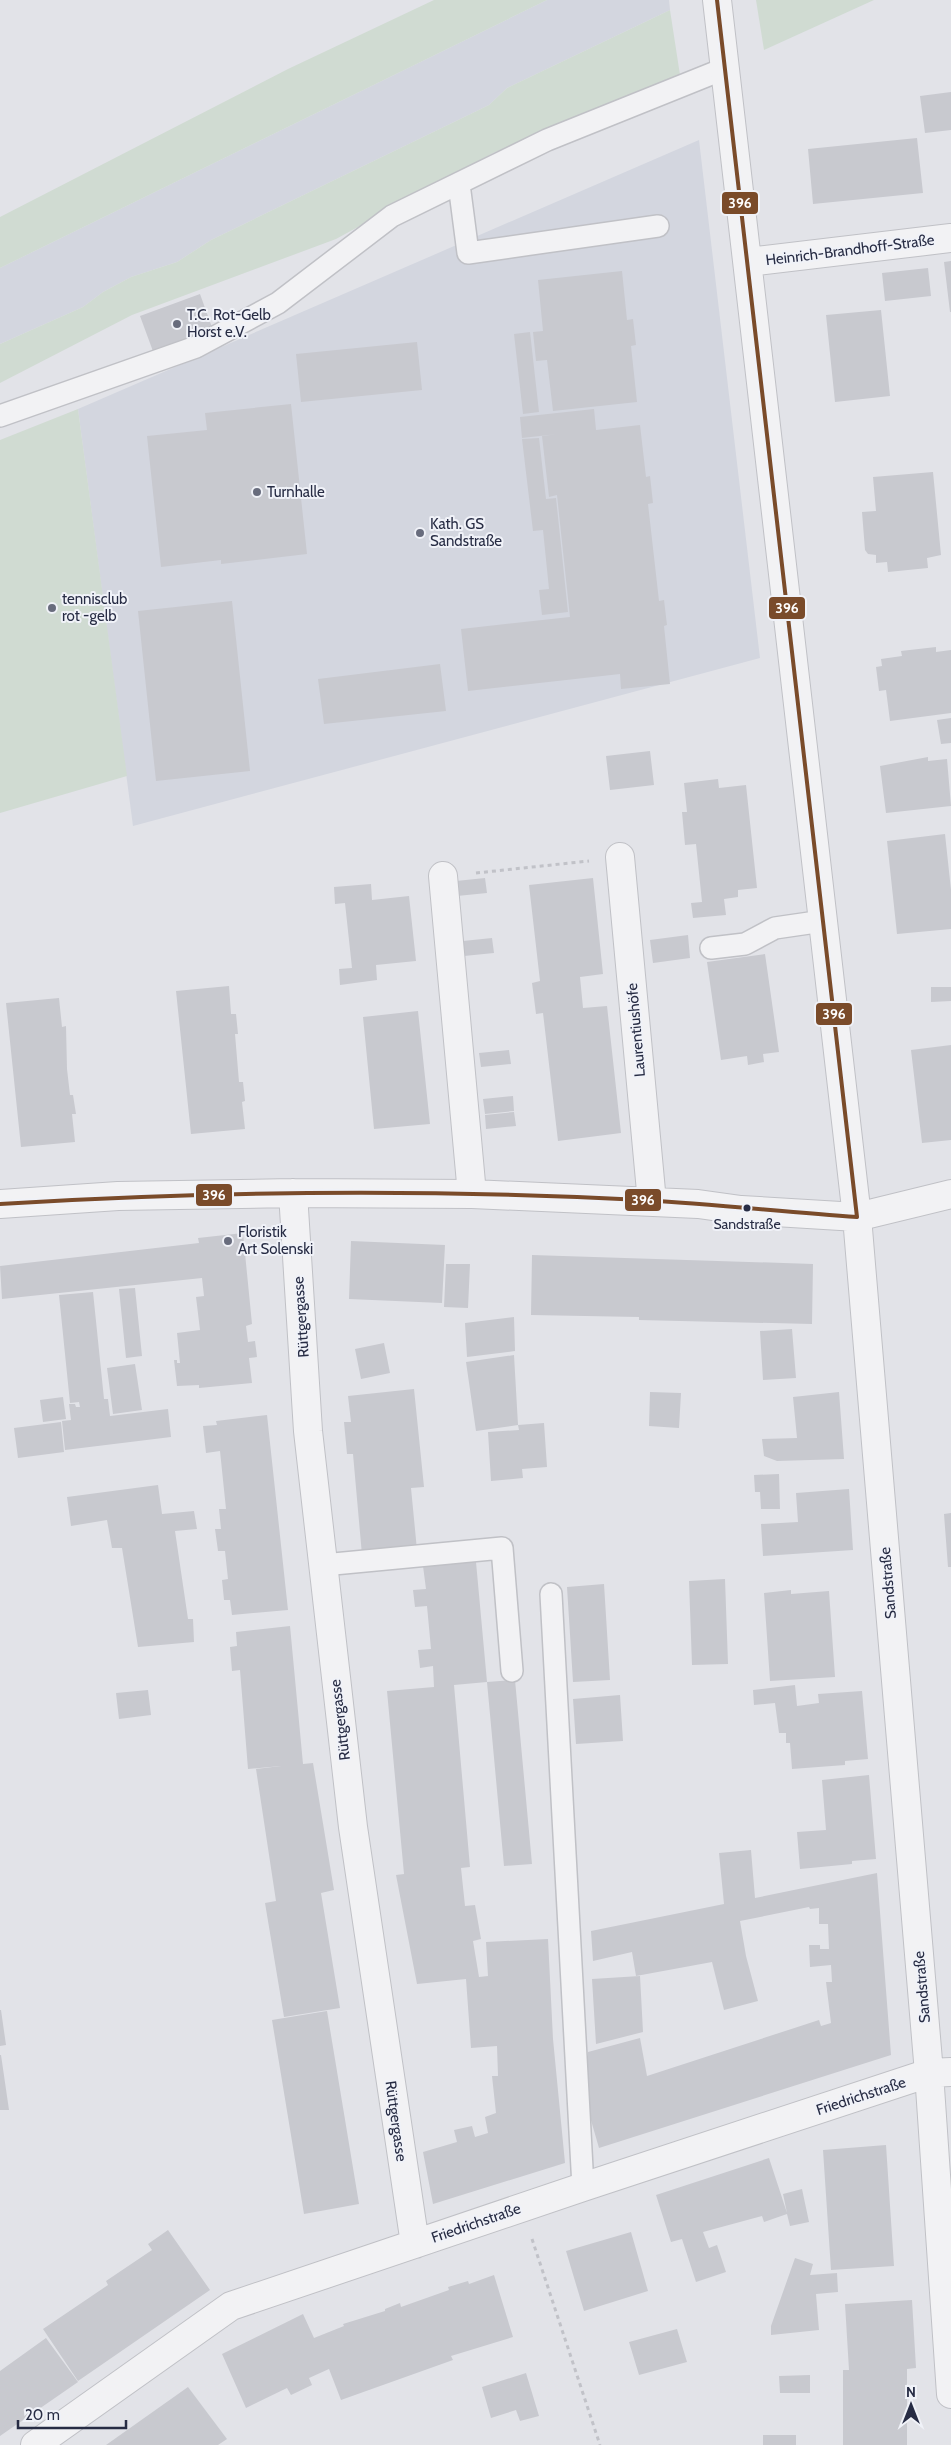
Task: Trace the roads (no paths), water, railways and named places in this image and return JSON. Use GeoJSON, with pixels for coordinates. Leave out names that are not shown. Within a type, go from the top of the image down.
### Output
{"type":"FeatureCollection","features":[{"type":"Feature","properties":{"kind":"street","name":"Sandstraße"},"geometry":{"type":"LineString","coordinates":[[717,0],[857,1217],[940,2073],[951,2394]]}},
{"type":"Feature","properties":{"kind":"street","name":"Heinrich-Brandhoff-Straße"},"geometry":{"type":"LineString","coordinates":[[748,262],[951,238]]}},
{"type":"Feature","properties":{"kind":"street","name":"Laurentiushöfe"},"geometry":{"type":"LineString","coordinates":[[620,858],[652,1202]]}},
{"type":"Feature","properties":{"kind":"street"},"geometry":{"type":"LineString","coordinates":[[443,876],[472,1194]]}},
{"type":"Feature","properties":{"kind":"street"},"geometry":{"type":"LineString","coordinates":[[0,1204],[118,1196],[293,1193],[472,1194],[652,1202],[857,1217],[951,1194]]}},
{"type":"Feature","properties":{"kind":"street","name":"Rüttgergasse"},"geometry":{"type":"LineString","coordinates":[[293,1193],[308,1431],[353,1827],[415,2244]]}},
{"type":"Feature","properties":{"kind":"street","name":"Friedrichstraße"},"geometry":{"type":"LineString","coordinates":[[35,2445],[231,2306],[583,2187],[940,2073]]}},
{"type":"Feature","properties":{"kind":"lane"},"geometry":{"type":"LineString","coordinates":[[0,416],[196,347],[278,303],[392,216],[547,140],[726,68]]}},
{"type":"Feature","properties":{"kind":"lane"},"geometry":{"type":"LineString","coordinates":[[459,184],[468,254],[658,226]]}},
{"type":"Feature","properties":{"kind":"lane"},"geometry":{"type":"LineString","coordinates":[[711,948],[745,944],[775,928],[823,921]]}},
{"type":"Feature","properties":{"kind":"lane"},"geometry":{"type":"LineString","coordinates":[[323,1564],[502,1548],[512,1671]]}},
{"type":"Feature","properties":{"kind":"lane"},"geometry":{"type":"LineString","coordinates":[[551,1594],[583,2187]]}},
{"type":"Feature","properties":{"kind":"place","name":"T.C. Rot-Gelb Horst e.V."},"geometry":{"type":"Point","coordinates":[177,324]}},
{"type":"Feature","properties":{"kind":"place","name":"Turnhalle"},"geometry":{"type":"Point","coordinates":[257,492]}},
{"type":"Feature","properties":{"kind":"place","name":"Kath. GS Sandstraße"},"geometry":{"type":"Point","coordinates":[420,533]}},
{"type":"Feature","properties":{"kind":"place","name":"tennisclub rot -gelb"},"geometry":{"type":"Point","coordinates":[52,608]}},
{"type":"Feature","properties":{"kind":"place","name":"Sandstraße"},"geometry":{"type":"Point","coordinates":[747,1208]}},
{"type":"Feature","properties":{"kind":"place","name":"Floristik Art Solenski"},"geometry":{"type":"Point","coordinates":[228,1241]}}]}
